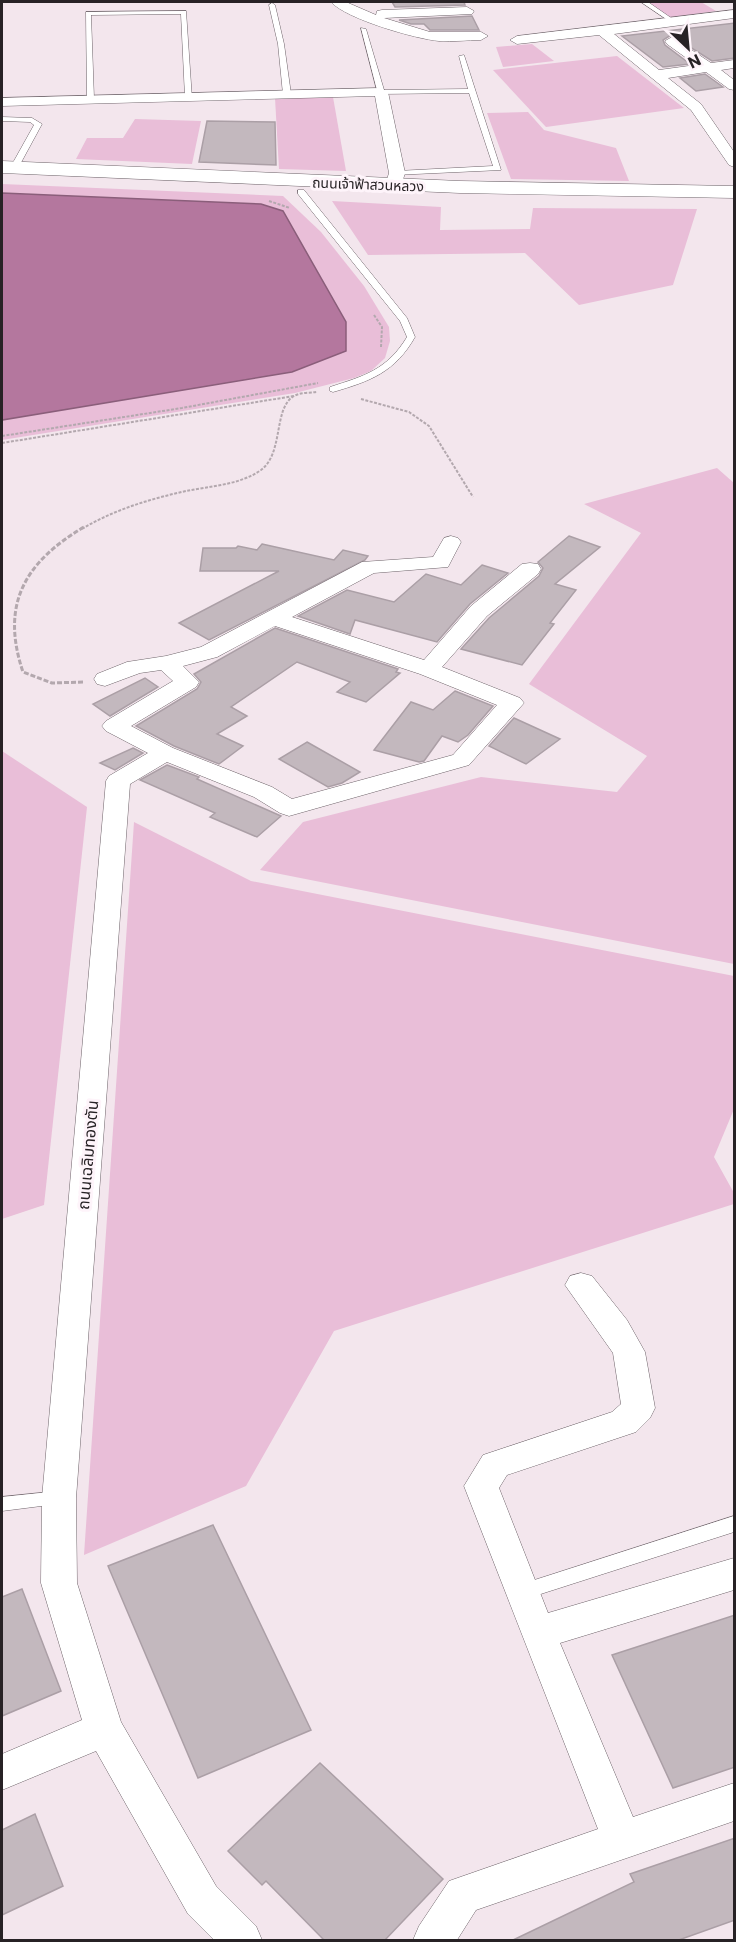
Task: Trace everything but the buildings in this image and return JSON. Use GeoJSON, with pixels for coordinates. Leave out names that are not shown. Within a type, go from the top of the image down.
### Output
{"type":"FeatureCollection","features":[{"type":"Feature","properties":{"kind":"main road","name":"ถนนเจ้าฟ้าสวนหลวง"},"geometry":{"type":"LineString","coordinates":[[6,171],[395,179],[629,192],[735,192]]}},
{"type":"Feature","properties":{"kind":"main road","name":"ถนนเจ้าฟ้าสวนหลวง"},"geometry":{"type":"LineString","coordinates":[[6,171],[301,192],[735,202]]}},
{"type":"Feature","properties":{"kind":"street"},"geometry":{"type":"LineString","coordinates":[[338,2],[364,22],[431,36],[481,36]]}},
{"type":"Feature","properties":{"kind":"street"},"geometry":{"type":"LineString","coordinates":[[364,22],[468,11]]}},
{"type":"Feature","properties":{"kind":"street"},"geometry":{"type":"LineString","coordinates":[[517,40],[735,14]]}},
{"type":"Feature","properties":{"kind":"street"},"geometry":{"type":"LineString","coordinates":[[602,31],[696,107],[735,162]]}},
{"type":"Feature","properties":{"kind":"street"},"geometry":{"type":"LineString","coordinates":[[672,40],[735,86]]}},
{"type":"Feature","properties":{"kind":"street"},"geometry":{"type":"LineString","coordinates":[[656,75],[735,64]]}},
{"type":"Feature","properties":{"kind":"street"},"geometry":{"type":"LineString","coordinates":[[2,102],[381,92],[395,179]]}},
{"type":"Feature","properties":{"kind":"street"},"geometry":{"type":"LineString","coordinates":[[105,679],[135,667],[166,663],[209,652],[370,567],[441,563],[451,542]]}},
{"type":"Feature","properties":{"kind":"street"},"geometry":{"type":"LineString","coordinates":[[428,669],[479,611],[530,569]]}},
{"type":"Feature","properties":{"kind":"street"},"geometry":{"type":"LineString","coordinates":[[166,663],[188,682],[114,726],[165,753],[263,792],[289,808],[461,760],[512,704],[428,669],[273,618]]}},
{"type":"Feature","properties":{"kind":"street","name":"ถนนเฉลิมทองตัน"},"geometry":{"type":"LineString","coordinates":[[165,753],[118,782],[59,1498],[59,1583],[104,1729],[202,1900],[242,1941]]}},
{"type":"Feature","properties":{"kind":"street"},"geometry":{"type":"LineString","coordinates":[[580,1284],[616,1329],[629,1352],[638,1408],[624,1422],[495,1465],[481,1486],[622,1839]]}},
{"type":"Feature","properties":{"kind":"street"},"geometry":{"type":"LineString","coordinates":[[538,1633],[735,1574]]}},
{"type":"Feature","properties":{"kind":"street"},"geometry":{"type":"LineString","coordinates":[[2,1772],[104,1729]]}},
{"type":"Feature","properties":{"kind":"street"},"geometry":{"type":"LineString","coordinates":[[433,1941],[463,1895],[735,1802]]}},
{"type":"Feature","properties":{"kind":"lane"},"geometry":{"type":"LineString","coordinates":[[644,2],[674,21]]}},
{"type":"Feature","properties":{"kind":"lane"},"geometry":{"type":"LineString","coordinates":[[272,5],[281,44],[287,94]]}},
{"type":"Feature","properties":{"kind":"lane"},"geometry":{"type":"LineString","coordinates":[[90,99],[88,14],[184,12],[189,97]]}},
{"type":"Feature","properties":{"kind":"lane"},"geometry":{"type":"LineString","coordinates":[[364,22],[381,92],[472,91]]}},
{"type":"Feature","properties":{"kind":"lane"},"geometry":{"type":"LineString","coordinates":[[395,179],[498,168],[462,56]]}},
{"type":"Feature","properties":{"kind":"lane"},"geometry":{"type":"LineString","coordinates":[[2,119],[32,120],[38,124],[6,171]]}},
{"type":"Feature","properties":{"kind":"lane"},"geometry":{"type":"LineString","coordinates":[[301,192],[404,320],[411,337],[401,355],[376,374],[329,385]]}},
{"type":"Feature","properties":{"kind":"lane"},"geometry":{"type":"LineString","coordinates":[[2,1504],[59,1498]]}},
{"type":"Feature","properties":{"kind":"lane"},"geometry":{"type":"LineString","coordinates":[[522,1592],[735,1524]]}},
{"type":"Feature","properties":{"kind":"path"},"geometry":{"type":"LineString","coordinates":[[265,200],[282,204],[295,211]]}},
{"type":"Feature","properties":{"kind":"path"},"geometry":{"type":"LineString","coordinates":[[370,309],[382,327],[382,344],[379,351]]}},
{"type":"Feature","properties":{"kind":"path"},"geometry":{"type":"LineString","coordinates":[[2,443],[294,396],[329,385]]}},
{"type":"Feature","properties":{"kind":"path"},"geometry":{"type":"LineString","coordinates":[[2,436],[329,385],[409,412],[429,426],[473,497]]}},
{"type":"Feature","properties":{"kind":"path"},"geometry":{"type":"LineString","coordinates":[[105,679],[55,685],[37,681],[23,672],[14,643],[21,585],[47,550],[85,526],[174,494],[238,480],[264,468],[276,445],[286,404],[294,396]]}},
{"type":"Feature","properties":{"kind":"shaded area"},"geometry":{"type":"Polygon","coordinates":[[[643,2],[701,2],[716,11],[668,18],[643,2]]]}},
{"type":"Feature","properties":{"kind":"shaded area"},"geometry":{"type":"Polygon","coordinates":[[[532,44],[554,61],[503,67],[496,47],[532,44]]]}},
{"type":"Feature","properties":{"kind":"shaded area"},"geometry":{"type":"Polygon","coordinates":[[[617,56],[684,108],[546,127],[493,70],[617,56]]]}},
{"type":"Feature","properties":{"kind":"shaded area"},"geometry":{"type":"Polygon","coordinates":[[[333,97],[346,171],[279,169],[275,98],[333,97]]]}},
{"type":"Feature","properties":{"kind":"shaded area"},"geometry":{"type":"Polygon","coordinates":[[[528,112],[544,130],[616,148],[629,181],[511,179],[487,113],[528,112]]]}},
{"type":"Feature","properties":{"kind":"shaded area"},"geometry":{"type":"Polygon","coordinates":[[[135,119],[201,121],[192,164],[76,159],[87,138],[123,138],[135,119]]]}},
{"type":"Feature","properties":{"kind":"shaded area"},"geometry":{"type":"Polygon","coordinates":[[[2,184],[283,196],[321,232],[364,286],[389,327],[390,341],[385,358],[371,371],[354,378],[295,393],[2,440],[2,184]]]}},
{"type":"Feature","properties":{"kind":"shaded area"},"geometry":{"type":"Polygon","coordinates":[[[2,193],[261,204],[283,211],[346,322],[346,351],[292,372],[2,420],[2,193]]]}},
{"type":"Feature","properties":{"kind":"shaded area"},"geometry":{"type":"Polygon","coordinates":[[[332,201],[441,207],[440,230],[530,229],[533,208],[697,209],[673,285],[579,305],[525,253],[368,255],[332,201]]]}},
{"type":"Feature","properties":{"kind":"shaded area"},"geometry":{"type":"Polygon","coordinates":[[[717,468],[734,483],[734,964],[260,870],[303,822],[481,777],[617,792],[647,756],[529,684],[641,533],[584,504],[717,468]]]}},
{"type":"Feature","properties":{"kind":"shaded area"},"geometry":{"type":"Polygon","coordinates":[[[2,751],[87,807],[44,1205],[2,1219],[2,751]]]}},
{"type":"Feature","properties":{"kind":"shaded area"},"geometry":{"type":"Polygon","coordinates":[[[134,822],[251,881],[734,976],[734,1109],[714,1157],[734,1193],[734,1204],[334,1331],[246,1486],[84,1555],[134,822]]]}}]}
